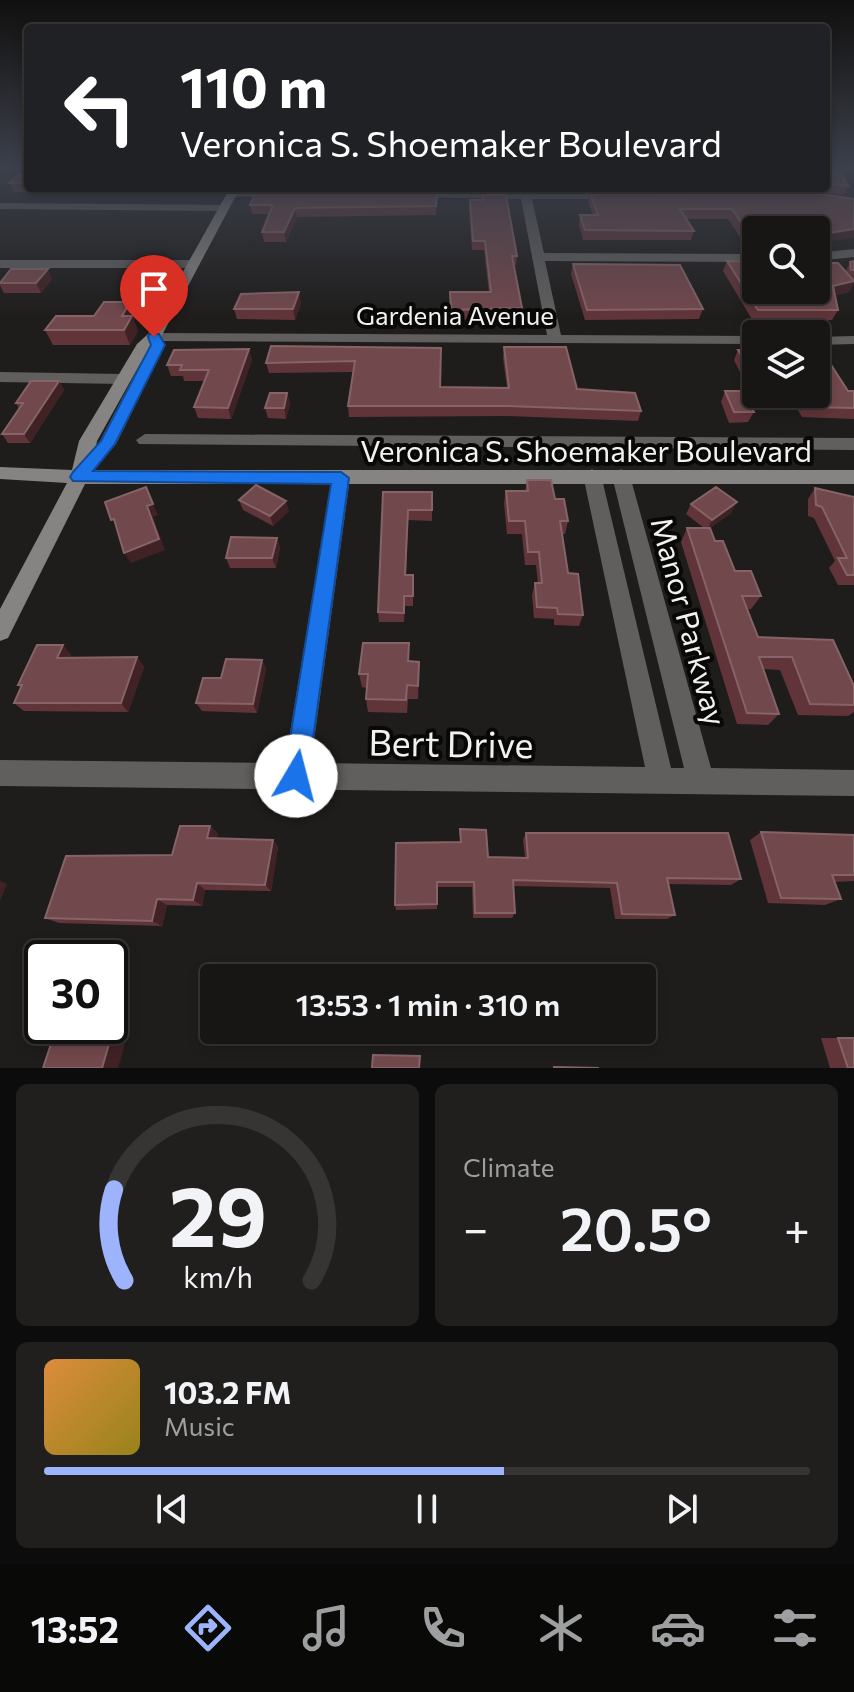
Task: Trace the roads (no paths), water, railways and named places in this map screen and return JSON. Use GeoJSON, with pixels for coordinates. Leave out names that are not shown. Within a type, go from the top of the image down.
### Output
{"type":"FeatureCollection","features":[{"type":"Feature","properties":{"kind":"street"},"geometry":{"type":"LineString","coordinates":[[0,631],[79,477],[88,441],[144,344],[154,337],[219,218]]}},
{"type":"Feature","properties":{"kind":"street"},"geometry":{"type":"LineString","coordinates":[[531,218],[555,339]]}},
{"type":"Feature","properties":{"kind":"street"},"geometry":{"type":"LineString","coordinates":[[830,256],[854,253]]}},
{"type":"Feature","properties":{"kind":"street"},"geometry":{"type":"LineString","coordinates":[[539,257],[742,258]]}},
{"type":"Feature","properties":{"kind":"street"},"geometry":{"type":"LineString","coordinates":[[0,264],[194,264]]}},
{"type":"Feature","properties":{"kind":"street"},"geometry":{"type":"LineString","coordinates":[[79,477],[107,444],[158,345],[154,337]]}},
{"type":"Feature","properties":{"kind":"street","name":"Gardenia Avenue"},"geometry":{"type":"LineString","coordinates":[[154,337],[742,340]]}},
{"type":"Feature","properties":{"kind":"street"},"geometry":{"type":"LineString","coordinates":[[830,341],[854,340]]}},
{"type":"Feature","properties":{"kind":"street"},"geometry":{"type":"LineString","coordinates":[[0,377],[123,379]]}},
{"type":"Feature","properties":{"kind":"street"},"geometry":{"type":"LineString","coordinates":[[145,440],[854,444]]}},
{"type":"Feature","properties":{"kind":"street","name":"Veronica S. Shoemaker Boulevard"},"geometry":{"type":"LineString","coordinates":[[0,473],[79,477],[854,477]]}},
{"type":"Feature","properties":{"kind":"street","name":"Manor Parkway"},"geometry":{"type":"LineString","coordinates":[[592,475],[661,780]]}},
{"type":"Feature","properties":{"kind":"street","name":"Manor Parkway"},"geometry":{"type":"LineString","coordinates":[[621,476],[701,781]]}},
{"type":"Feature","properties":{"kind":"street","name":"Veronica S. Shoemaker Boulevard"},"geometry":{"type":"LineString","coordinates":[[0,481],[79,477]]}},
{"type":"Feature","properties":{"kind":"street"},"geometry":{"type":"LineString","coordinates":[[296,776],[341,478]]}},
{"type":"Feature","properties":{"kind":"street","name":"Bert Drive"},"geometry":{"type":"LineString","coordinates":[[0,773],[854,783]]}}]}
